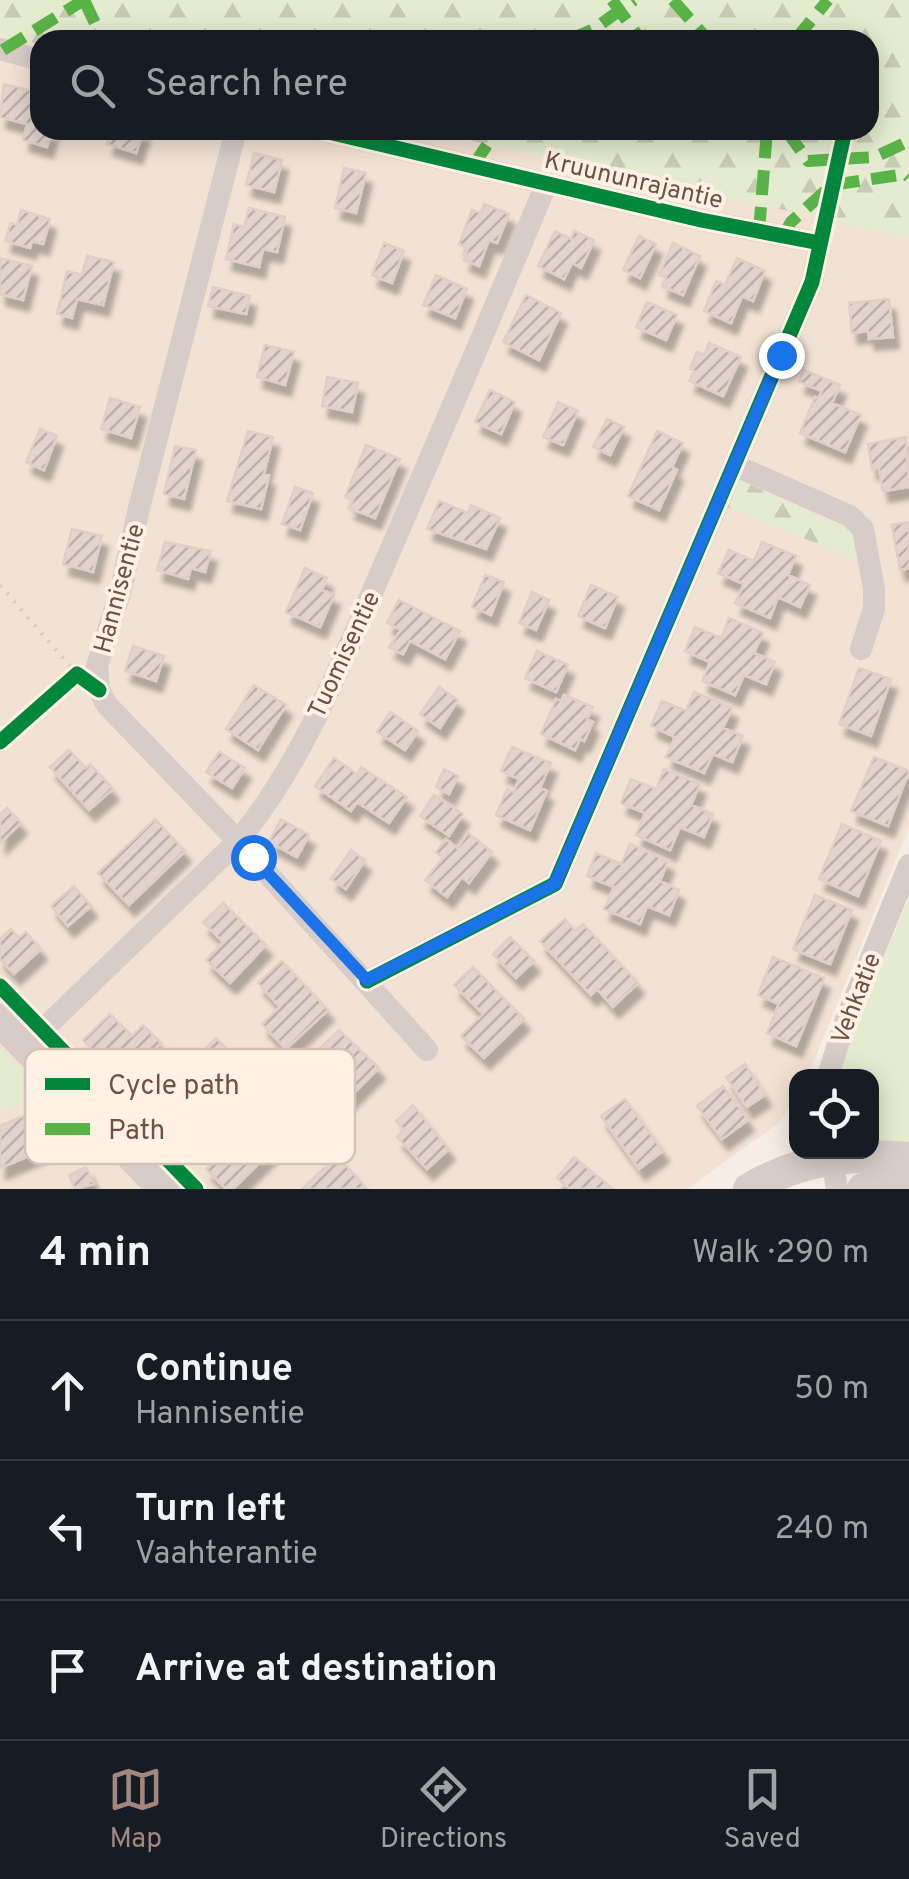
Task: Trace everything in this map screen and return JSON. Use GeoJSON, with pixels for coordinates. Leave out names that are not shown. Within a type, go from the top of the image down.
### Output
{"type":"FeatureCollection","features":[{"type":"Feature","properties":{"kind":"street"},"geometry":{"type":"LineString","coordinates":[[0,50],[30,58]]}},
{"type":"Feature","properties":{"kind":"street","name":"Hannisentie"},"geometry":{"type":"LineString","coordinates":[[233,140],[138,508],[120,594],[97,666],[99,690],[107,704],[367,980],[427,1050]]}},
{"type":"Feature","properties":{"kind":"street","name":"Kruununrajantie"},"geometry":{"type":"LineString","coordinates":[[361,140],[546,185],[820,243],[812,282],[734,465]]}},
{"type":"Feature","properties":{"kind":"street","name":"Tuomisentie"},"geometry":{"type":"LineString","coordinates":[[26,1046],[238,841],[261,813],[336,674],[546,185]]}},
{"type":"Feature","properties":{"kind":"street"},"geometry":{"type":"LineString","coordinates":[[367,980],[555,884],[734,465],[850,516],[863,529],[874,609],[862,649]]}},
{"type":"Feature","properties":{"kind":"street","name":"Vehkatie"},"geometry":{"type":"LineString","coordinates":[[830,1069],[909,865]]}},
{"type":"Feature","properties":{"kind":"street"},"geometry":{"type":"LineString","coordinates":[[0,1020],[29,1049]]}},
{"type":"Feature","properties":{"kind":"street"},"geometry":{"type":"LineString","coordinates":[[749,1189],[802,1164],[834,1166],[875,1155],[909,1158]]}},
{"type":"Feature","properties":{"kind":"street"},"geometry":{"type":"LineString","coordinates":[[138,1164],[162,1189]]}},
{"type":"Feature","properties":{"kind":"street"},"geometry":{"type":"LineString","coordinates":[[863,1189],[909,1186]]}},
{"type":"Feature","properties":{"kind":"path"},"geometry":{"type":"LineString","coordinates":[[0,585],[71,679],[99,690]]}},
{"type":"Feature","properties":{"kind":"shaded area"},"geometry":{"type":"Polygon","coordinates":[[[0,36],[30,43],[30,140],[468,140],[909,238],[909,827],[811,1069],[789,1069],[789,1107],[780,1122],[687,1189],[0,1189],[0,36]]]}},
{"type":"Feature","properties":{"kind":"green space"},"geometry":{"type":"Polygon","coordinates":[[[0,0],[909,0],[909,238],[468,140],[879,140],[879,30],[30,30],[30,43],[0,36],[0,0]]]}},
{"type":"Feature","properties":{"kind":"green space"},"geometry":{"type":"Polygon","coordinates":[[[738,479],[844,527],[854,535],[863,562],[727,507],[738,479]]]}},
{"type":"Feature","properties":{"kind":"green space"},"geometry":{"type":"Polygon","coordinates":[[[909,897],[909,955],[889,995],[909,1030],[909,1150],[879,1147],[879,1069],[842,1069],[909,897]]]}},
{"type":"Feature","properties":{"kind":"green space"},"geometry":{"type":"Polygon","coordinates":[[[909,955],[909,1030],[889,995],[909,955]]]}},
{"type":"Feature","properties":{"kind":"green space"},"geometry":{"type":"Polygon","coordinates":[[[0,1048],[25,1074],[25,1101],[0,1112],[0,1048]]]}},
{"type":"Feature","properties":{"kind":"building"},"geometry":{"type":"Polygon","coordinates":[[[4,84],[30,90],[30,140],[49,140],[47,147],[23,140],[27,124],[0,117],[4,84]]]}},
{"type":"Feature","properties":{"kind":"building"},"geometry":{"type":"Polygon","coordinates":[[[108,140],[141,140],[136,153],[107,144],[108,140]]]}},
{"type":"Feature","properties":{"kind":"building"},"geometry":{"type":"Polygon","coordinates":[[[254,153],[282,160],[274,192],[246,185],[254,153]]]}},
{"type":"Feature","properties":{"kind":"building"},"geometry":{"type":"Polygon","coordinates":[[[344,168],[366,173],[356,213],[335,208],[344,168]]]}},
{"type":"Feature","properties":{"kind":"building"},"geometry":{"type":"Polygon","coordinates":[[[484,204],[509,214],[497,243],[489,240],[479,266],[464,260],[468,248],[459,244],[472,210],[481,213],[484,204]]]}},
{"type":"Feature","properties":{"kind":"building"},"geometry":{"type":"Polygon","coordinates":[[[249,208],[285,217],[277,252],[263,249],[259,267],[226,259],[234,224],[244,227],[249,208]]]}},
{"type":"Feature","properties":{"kind":"building"},"geometry":{"type":"Polygon","coordinates":[[[21,210],[50,219],[43,244],[32,241],[30,248],[5,241],[11,223],[17,225],[21,210]]]}},
{"type":"Feature","properties":{"kind":"building"},"geometry":{"type":"Polygon","coordinates":[[[555,231],[571,239],[574,231],[594,240],[581,268],[572,263],[564,279],[538,266],[555,231]]]}},
{"type":"Feature","properties":{"kind":"building"},"geometry":{"type":"Polygon","coordinates":[[[639,236],[656,244],[640,278],[623,270],[639,236]]]}},
{"type":"Feature","properties":{"kind":"building"},"geometry":{"type":"Polygon","coordinates":[[[384,243],[404,251],[392,283],[372,275],[384,243]]]}},
{"type":"Feature","properties":{"kind":"building"},"geometry":{"type":"Polygon","coordinates":[[[673,243],[700,256],[683,295],[662,286],[666,278],[659,275],[673,243]]]}},
{"type":"Feature","properties":{"kind":"building"},"geometry":{"type":"Polygon","coordinates":[[[87,256],[114,262],[103,305],[77,299],[72,318],[57,314],[67,271],[82,275],[87,256]]]}},
{"type":"Feature","properties":{"kind":"building"},"geometry":{"type":"Polygon","coordinates":[[[0,258],[32,266],[23,300],[0,294],[0,258]]]}},
{"type":"Feature","properties":{"kind":"building"},"geometry":{"type":"Polygon","coordinates":[[[737,258],[765,271],[753,301],[742,296],[731,323],[704,311],[716,281],[725,285],[737,258]]]}},
{"type":"Feature","properties":{"kind":"building"},"geometry":{"type":"Polygon","coordinates":[[[436,275],[467,289],[455,318],[423,305],[436,275]]]}},
{"type":"Feature","properties":{"kind":"building"},"geometry":{"type":"Polygon","coordinates":[[[213,287],[250,296],[246,314],[208,306],[213,287]]]}},
{"type":"Feature","properties":{"kind":"building"},"geometry":{"type":"Polygon","coordinates":[[[526,295],[561,313],[539,360],[503,342],[526,295]]]}},
{"type":"Feature","properties":{"kind":"building"},"geometry":{"type":"Polygon","coordinates":[[[889,299],[893,337],[869,339],[868,331],[852,333],[849,303],[889,299]]]}},
{"type":"Feature","properties":{"kind":"building"},"geometry":{"type":"Polygon","coordinates":[[[647,302],[677,315],[666,340],[636,327],[647,302]]]}},
{"type":"Feature","properties":{"kind":"building"},"geometry":{"type":"Polygon","coordinates":[[[709,343],[741,357],[723,396],[689,381],[697,352],[704,355],[709,343]]]}},
{"type":"Feature","properties":{"kind":"building"},"geometry":{"type":"Polygon","coordinates":[[[265,345],[294,352],[285,385],[257,377],[265,345]]]}},
{"type":"Feature","properties":{"kind":"building"},"geometry":{"type":"Polygon","coordinates":[[[804,370],[840,385],[832,403],[861,415],[845,452],[800,433],[815,397],[818,399],[822,391],[799,382],[804,370]]]}},
{"type":"Feature","properties":{"kind":"building"},"geometry":{"type":"Polygon","coordinates":[[[327,377],[358,383],[352,412],[322,406],[327,377]]]}},
{"type":"Feature","properties":{"kind":"building"},"geometry":{"type":"Polygon","coordinates":[[[490,390],[515,402],[501,434],[475,422],[490,390]]]}},
{"type":"Feature","properties":{"kind":"building"},"geometry":{"type":"Polygon","coordinates":[[[110,398],[140,407],[131,438],[101,429],[110,398]]]}},
{"type":"Feature","properties":{"kind":"building"},"geometry":{"type":"Polygon","coordinates":[[[558,402],[578,411],[563,445],[543,437],[558,402]]]}},
{"type":"Feature","properties":{"kind":"building"},"geometry":{"type":"Polygon","coordinates":[[[607,419],[624,427],[610,455],[593,447],[607,419]]]}},
{"type":"Feature","properties":{"kind":"building"},"geometry":{"type":"Polygon","coordinates":[[[40,429],[57,436],[44,470],[26,462],[40,429]]]}},
{"type":"Feature","properties":{"kind":"building"},"geometry":{"type":"Polygon","coordinates":[[[248,431],[273,437],[261,509],[227,501],[248,431]]]}},
{"type":"Feature","properties":{"kind":"building"},"geometry":{"type":"Polygon","coordinates":[[[657,431],[683,443],[672,467],[677,470],[659,510],[628,496],[657,431]]]}},
{"type":"Feature","properties":{"kind":"building"},"geometry":{"type":"Polygon","coordinates":[[[906,437],[909,487],[883,491],[879,468],[872,469],[868,444],[906,437]]]}},
{"type":"Feature","properties":{"kind":"building"},"geometry":{"type":"Polygon","coordinates":[[[366,445],[400,459],[375,518],[349,508],[353,500],[345,497],[366,445]]]}},
{"type":"Feature","properties":{"kind":"building"},"geometry":{"type":"Polygon","coordinates":[[[175,446],[196,450],[184,499],[164,494],[175,446]]]}},
{"type":"Feature","properties":{"kind":"building"},"geometry":{"type":"Polygon","coordinates":[[[295,487],[313,493],[300,530],[282,524],[295,487]]]}},
{"type":"Feature","properties":{"kind":"building"},"geometry":{"type":"Polygon","coordinates":[[[439,501],[468,513],[471,505],[500,518],[486,549],[427,529],[439,501]]]}},
{"type":"Feature","properties":{"kind":"building"},"geometry":{"type":"Polygon","coordinates":[[[909,522],[909,568],[900,570],[892,525],[909,522]]]}},
{"type":"Feature","properties":{"kind":"building"},"geometry":{"type":"Polygon","coordinates":[[[72,529],[102,536],[93,572],[63,564],[72,529]]]}},
{"type":"Feature","properties":{"kind":"building"},"geometry":{"type":"Polygon","coordinates":[[[165,542],[211,551],[205,572],[191,568],[188,579],[157,570],[165,542]]]}},
{"type":"Feature","properties":{"kind":"building"},"geometry":{"type":"Polygon","coordinates":[[[762,542],[796,556],[788,575],[810,585],[800,607],[778,597],[770,618],[735,603],[744,584],[718,573],[729,550],[754,561],[762,542]]]}},
{"type":"Feature","properties":{"kind":"building"},"geometry":{"type":"Polygon","coordinates":[[[305,568],[327,578],[322,590],[334,595],[320,627],[286,612],[305,568]]]}},
{"type":"Feature","properties":{"kind":"building"},"geometry":{"type":"Polygon","coordinates":[[[485,575],[504,582],[491,615],[472,607],[485,575]]]}},
{"type":"Feature","properties":{"kind":"building"},"geometry":{"type":"Polygon","coordinates":[[[591,585],[618,597],[605,628],[578,616],[591,585]]]}},
{"type":"Feature","properties":{"kind":"building"},"geometry":{"type":"Polygon","coordinates":[[[532,592],[549,600],[536,630],[519,623],[532,592]]]}},
{"type":"Feature","properties":{"kind":"building"},"geometry":{"type":"Polygon","coordinates":[[[399,600],[460,631],[445,659],[410,641],[403,654],[389,647],[401,630],[387,623],[399,600]]]}},
{"type":"Feature","properties":{"kind":"building"},"geometry":{"type":"Polygon","coordinates":[[[729,618],[763,633],[754,653],[775,662],[766,684],[744,675],[735,695],[702,681],[710,662],[685,651],[695,627],[721,638],[729,618]]]}},
{"type":"Feature","properties":{"kind":"building"},"geometry":{"type":"Polygon","coordinates":[[[133,646],[164,656],[156,681],[125,671],[133,646]]]}},
{"type":"Feature","properties":{"kind":"building"},"geometry":{"type":"Polygon","coordinates":[[[537,651],[568,665],[556,692],[525,678],[537,651]]]}},
{"type":"Feature","properties":{"kind":"building"},"geometry":{"type":"Polygon","coordinates":[[[859,668],[891,679],[871,736],[839,724],[859,668]]]}},
{"type":"Feature","properties":{"kind":"building"},"geometry":{"type":"Polygon","coordinates":[[[254,685],[286,705],[258,750],[226,729],[254,685]]]}},
{"type":"Feature","properties":{"kind":"building"},"geometry":{"type":"Polygon","coordinates":[[[439,687],[458,700],[440,728],[420,714],[439,687]]]}},
{"type":"Feature","properties":{"kind":"building"},"geometry":{"type":"Polygon","coordinates":[[[694,692],[732,708],[723,728],[743,736],[732,762],[713,754],[704,773],[666,757],[675,737],[651,726],[662,701],[686,711],[694,692]]]}},
{"type":"Feature","properties":{"kind":"building"},"geometry":{"type":"Polygon","coordinates":[[[564,695],[593,707],[587,719],[593,722],[575,750],[541,734],[556,699],[561,701],[564,695]]]}},
{"type":"Feature","properties":{"kind":"building"},"geometry":{"type":"Polygon","coordinates":[[[390,712],[418,731],[405,750],[377,732],[390,712]]]}},
{"type":"Feature","properties":{"kind":"building"},"geometry":{"type":"Polygon","coordinates":[[[512,747],[551,763],[540,788],[547,791],[530,830],[496,815],[507,789],[514,792],[519,779],[501,771],[512,747]]]}},
{"type":"Feature","properties":{"kind":"building"},"geometry":{"type":"Polygon","coordinates":[[[69,750],[86,768],[90,764],[113,789],[89,810],[50,767],[69,750]]]}},
{"type":"Feature","properties":{"kind":"building"},"geometry":{"type":"Polygon","coordinates":[[[219,752],[245,768],[232,788],[206,772],[219,752]]]}},
{"type":"Feature","properties":{"kind":"building"},"geometry":{"type":"Polygon","coordinates":[[[874,757],[909,771],[888,826],[851,811],[874,757]]]}},
{"type":"Feature","properties":{"kind":"building"},"geometry":{"type":"Polygon","coordinates":[[[334,758],[357,774],[361,767],[407,797],[389,823],[357,802],[351,811],[315,786],[334,758]]]}},
{"type":"Feature","properties":{"kind":"building"},"geometry":{"type":"Polygon","coordinates":[[[444,769],[458,776],[449,794],[436,787],[444,769]]]}},
{"type":"Feature","properties":{"kind":"building"},"geometry":{"type":"Polygon","coordinates":[[[664,769],[700,784],[691,805],[713,814],[704,837],[680,827],[670,850],[636,835],[645,813],[621,803],[631,779],[656,789],[664,769]]]}},
{"type":"Feature","properties":{"kind":"building"},"geometry":{"type":"Polygon","coordinates":[[[434,795],[463,814],[449,836],[420,816],[434,795]]]}},
{"type":"Feature","properties":{"kind":"building"},"geometry":{"type":"Polygon","coordinates":[[[7,808],[21,823],[0,843],[0,814],[7,808]]]}},
{"type":"Feature","properties":{"kind":"building"},"geometry":{"type":"Polygon","coordinates":[[[155,819],[185,851],[129,905],[98,873],[155,819]]]}},
{"type":"Feature","properties":{"kind":"building"},"geometry":{"type":"Polygon","coordinates":[[[281,819],[309,835],[297,857],[269,842],[281,819]]]}},
{"type":"Feature","properties":{"kind":"building"},"geometry":{"type":"Polygon","coordinates":[[[842,824],[881,841],[858,896],[819,879],[842,824]]]}},
{"type":"Feature","properties":{"kind":"building"},"geometry":{"type":"Polygon","coordinates":[[[468,833],[492,852],[469,883],[462,877],[447,897],[425,880],[443,858],[436,852],[446,839],[457,848],[468,833]]]}},
{"type":"Feature","properties":{"kind":"building"},"geometry":{"type":"Polygon","coordinates":[[[630,844],[668,861],[660,881],[679,890],[669,915],[647,906],[640,924],[604,909],[614,887],[587,876],[596,853],[621,864],[630,844]]]}},
{"type":"Feature","properties":{"kind":"building"},"geometry":{"type":"Polygon","coordinates":[[[351,850],[365,860],[346,889],[331,879],[351,850]]]}},
{"type":"Feature","properties":{"kind":"building"},"geometry":{"type":"Polygon","coordinates":[[[74,886],[91,906],[68,926],[51,906],[74,886]]]}},
{"type":"Feature","properties":{"kind":"building"},"geometry":{"type":"Polygon","coordinates":[[[815,895],[852,910],[830,964],[793,949],[815,895]]]}},
{"type":"Feature","properties":{"kind":"building"},"geometry":{"type":"Polygon","coordinates":[[[223,903],[266,945],[230,983],[206,960],[223,942],[203,922],[223,903]]]}},
{"type":"Feature","properties":{"kind":"building"},"geometry":{"type":"Polygon","coordinates":[[[565,919],[575,931],[583,924],[638,983],[613,1007],[597,989],[591,995],[540,941],[565,919]]]}},
{"type":"Feature","properties":{"kind":"building"},"geometry":{"type":"Polygon","coordinates":[[[11,929],[19,938],[26,932],[41,949],[14,974],[0,959],[0,939],[11,929]]]}},
{"type":"Feature","properties":{"kind":"building"},"geometry":{"type":"Polygon","coordinates":[[[510,937],[534,961],[516,978],[493,954],[510,937]]]}},
{"type":"Feature","properties":{"kind":"building"},"geometry":{"type":"Polygon","coordinates":[[[773,957],[824,978],[796,1046],[767,1033],[779,1004],[758,995],[773,957]]]}},
{"type":"Feature","properties":{"kind":"building"},"geometry":{"type":"Polygon","coordinates":[[[282,961],[328,1010],[286,1049],[262,1024],[280,1007],[258,983],[282,961]]]}},
{"type":"Feature","properties":{"kind":"building"},"geometry":{"type":"Polygon","coordinates":[[[473,967],[524,1019],[484,1058],[461,1036],[483,1014],[454,985],[473,967]]]}},
{"type":"Feature","properties":{"kind":"building"},"geometry":{"type":"Polygon","coordinates":[[[110,1014],[132,1036],[143,1025],[161,1043],[155,1049],[91,1049],[83,1040],[110,1014]]]}},
{"type":"Feature","properties":{"kind":"building"},"geometry":{"type":"Polygon","coordinates":[[[339,1030],[379,1068],[355,1092],[355,1049],[319,1049],[339,1030]]]}},
{"type":"Feature","properties":{"kind":"building"},"geometry":{"type":"Polygon","coordinates":[[[216,1038],[227,1049],[205,1049],[216,1038]]]}},
{"type":"Feature","properties":{"kind":"building"},"geometry":{"type":"Polygon","coordinates":[[[745,1064],[765,1095],[747,1107],[726,1077],[745,1064]]]}},
{"type":"Feature","properties":{"kind":"building"},"geometry":{"type":"Polygon","coordinates":[[[723,1086],[748,1120],[722,1139],[697,1106],[723,1086]]]}},
{"type":"Feature","properties":{"kind":"building"},"geometry":{"type":"Polygon","coordinates":[[[625,1099],[663,1151],[639,1169],[601,1116],[625,1099]]]}},
{"type":"Feature","properties":{"kind":"building"},"geometry":{"type":"Polygon","coordinates":[[[413,1105],[449,1149],[427,1169],[397,1137],[404,1130],[396,1121],[413,1105]]]}},
{"type":"Feature","properties":{"kind":"building"},"geometry":{"type":"Polygon","coordinates":[[[25,1115],[25,1158],[0,1168],[0,1126],[25,1115]]]}},
{"type":"Feature","properties":{"kind":"building"},"geometry":{"type":"Polygon","coordinates":[[[574,1157],[613,1189],[570,1189],[557,1178],[574,1157]]]}},
{"type":"Feature","properties":{"kind":"building"},"geometry":{"type":"Polygon","coordinates":[[[211,1164],[258,1164],[233,1189],[226,1189],[206,1169],[211,1164]]]}},
{"type":"Feature","properties":{"kind":"building"},"geometry":{"type":"Polygon","coordinates":[[[329,1164],[344,1164],[364,1185],[361,1189],[302,1189],[329,1164]]]}},
{"type":"Feature","properties":{"kind":"building"},"geometry":{"type":"Polygon","coordinates":[[[86,1167],[94,1184],[75,1189],[69,1175],[86,1167]]]}},
{"type":"Feature","properties":{"kind":"marked path"},"geometry":{"type":"LineString","coordinates":[[84,0],[98,30]]}},
{"type":"Feature","properties":{"kind":"marked path"},"geometry":{"type":"LineString","coordinates":[[35,30],[84,0]]}},
{"type":"Feature","properties":{"kind":"marked path"},"geometry":{"type":"LineString","coordinates":[[612,0],[634,30]]}},
{"type":"Feature","properties":{"kind":"marked path"},"geometry":{"type":"LineString","coordinates":[[592,30],[634,0]]}},
{"type":"Feature","properties":{"kind":"marked path"},"geometry":{"type":"LineString","coordinates":[[673,0],[699,30]]}},
{"type":"Feature","properties":{"kind":"marked path"},"geometry":{"type":"LineString","coordinates":[[803,30],[828,0]]}},
{"type":"Feature","properties":{"kind":"marked path"},"geometry":{"type":"LineString","coordinates":[[3,50],[30,33]]}},
{"type":"Feature","properties":{"kind":"marked path"},"geometry":{"type":"LineString","coordinates":[[473,166],[490,140]]}},
{"type":"Feature","properties":{"kind":"marked path"},"geometry":{"type":"LineString","coordinates":[[759,232],[766,140]]}},
{"type":"Feature","properties":{"kind":"marked path"},"geometry":{"type":"LineString","coordinates":[[793,140],[808,161],[875,157],[909,141]]}},
{"type":"Feature","properties":{"kind":"marked path"},"geometry":{"type":"LineString","coordinates":[[783,236],[791,222],[832,185],[906,174],[909,177]]}},
{"type":"Feature","properties":{"kind":"cycle path"},"geometry":{"type":"LineString","coordinates":[[362,140],[701,220],[820,243]]}},
{"type":"Feature","properties":{"kind":"cycle path"},"geometry":{"type":"LineString","coordinates":[[367,981],[555,884],[812,282],[843,140]]}},
{"type":"Feature","properties":{"kind":"cycle path"},"geometry":{"type":"LineString","coordinates":[[0,742],[77,674],[99,690]]}},
{"type":"Feature","properties":{"kind":"cycle path"},"geometry":{"type":"LineString","coordinates":[[0,986],[61,1049]]}},
{"type":"Feature","properties":{"kind":"cycle path"},"geometry":{"type":"LineString","coordinates":[[172,1164],[196,1189]]}},
{"type":"Feature","properties":{"kind":"route"},"geometry":{"type":"LineString","coordinates":[[253,857],[367,980],[555,884],[781,355]]}}]}
